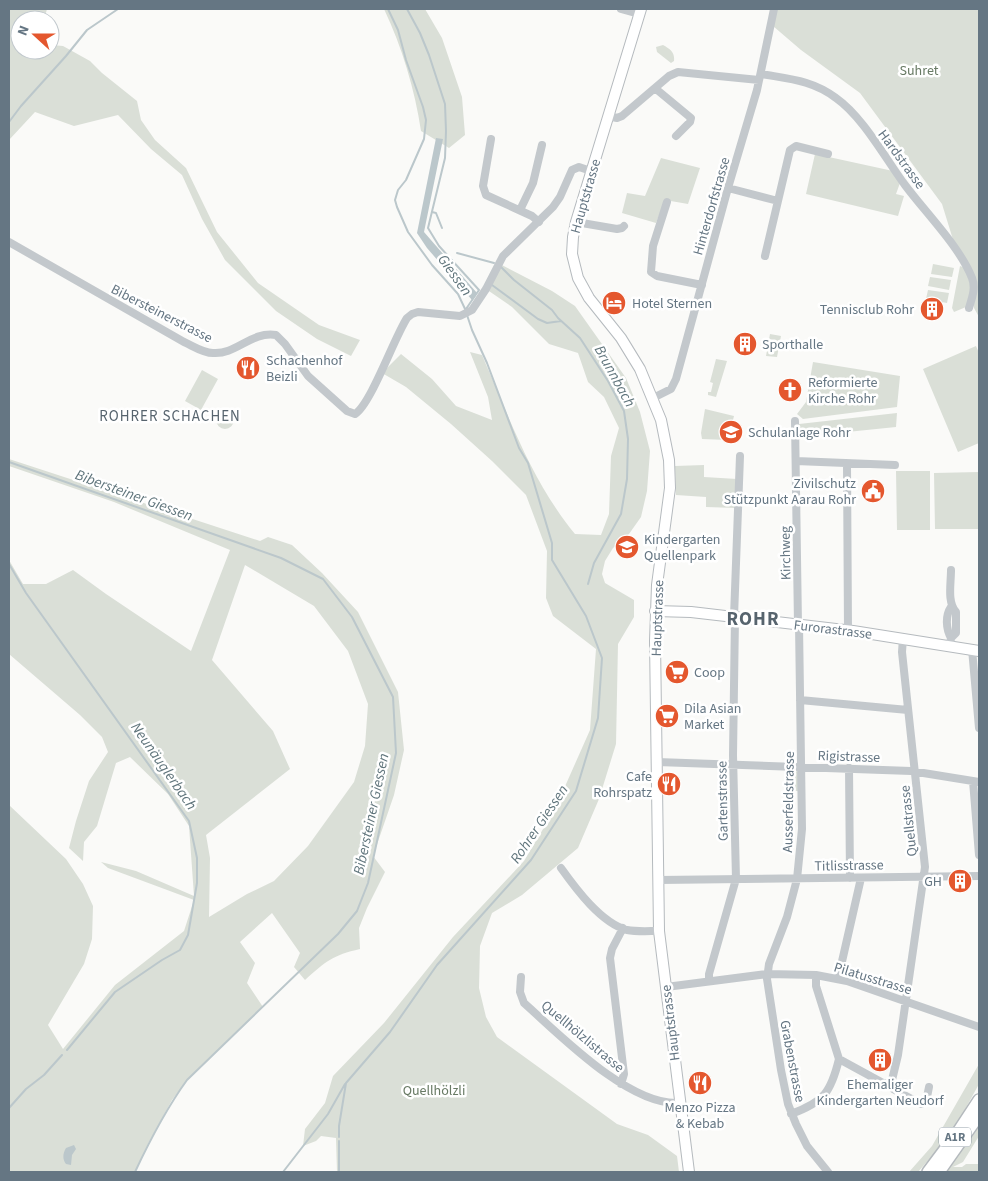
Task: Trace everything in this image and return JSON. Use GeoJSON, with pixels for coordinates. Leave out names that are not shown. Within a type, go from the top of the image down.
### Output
{"type":"FeatureCollection","features":[{"type":"Feature","properties":{"kind":"highway","name":"A1R"},"geometry":{"type":"LineString","coordinates":[[928,1172],[979,1100]]}},
{"type":"Feature","properties":{"kind":"highway","name":"A1R"},"geometry":{"type":"LineString","coordinates":[[938,1172],[979,1115]]}},
{"type":"Feature","properties":{"kind":"main road","name":"Hauptstrasse"},"geometry":{"type":"LineString","coordinates":[[640,12],[576,222],[572,254],[578,278],[589,298],[621,338],[640,369],[664,430],[670,466],[670,488],[655,611],[659,931],[688,1169]]}},
{"type":"Feature","properties":{"kind":"main road","name":"Furorastrasse"},"geometry":{"type":"LineString","coordinates":[[655,611],[678,611],[951,642],[975,650]]}},
{"type":"Feature","properties":{"kind":"street"},"geometry":{"type":"LineString","coordinates":[[621,9],[640,12]]}},
{"type":"Feature","properties":{"kind":"street","name":"Hinterdorfstrasse"},"geometry":{"type":"LineString","coordinates":[[653,398],[671,390],[676,379],[760,77],[774,9]]}},
{"type":"Feature","properties":{"kind":"street","name":"Hardstrasse"},"geometry":{"type":"LineString","coordinates":[[608,116],[617,118],[622,116],[669,76],[682,72],[760,77],[782,76],[806,82],[832,94],[852,112],[906,187],[966,265],[974,284],[969,308]]}},
{"type":"Feature","properties":{"kind":"street"},"geometry":{"type":"LineString","coordinates":[[656,88],[691,118],[690,122],[676,136]]}},
{"type":"Feature","properties":{"kind":"street"},"geometry":{"type":"LineString","coordinates":[[491,139],[484,193],[488,197],[532,216],[539,222]]}},
{"type":"Feature","properties":{"kind":"street"},"geometry":{"type":"LineString","coordinates":[[520,210],[533,184],[542,145]]}},
{"type":"Feature","properties":{"kind":"street"},"geometry":{"type":"LineString","coordinates":[[765,256],[792,148],[796,146],[828,154]]}},
{"type":"Feature","properties":{"kind":"street","name":"Bibersteinerstrasse"},"geometry":{"type":"LineString","coordinates":[[9,242],[176,338],[204,351],[214,354],[224,352],[259,335],[276,335],[285,344],[308,376],[351,414],[358,412],[369,395],[407,318],[412,314],[424,311],[460,316],[467,313],[475,306],[503,256],[512,245],[549,213],[560,197],[572,170],[579,167],[592,171]]}},
{"type":"Feature","properties":{"kind":"street"},"geometry":{"type":"LineString","coordinates":[[728,188],[778,201]]}},
{"type":"Feature","properties":{"kind":"street"},"geometry":{"type":"LineString","coordinates":[[667,202],[653,246],[651,272],[657,276],[702,285]]}},
{"type":"Feature","properties":{"kind":"street"},"geometry":{"type":"LineString","coordinates":[[576,222],[617,230],[624,226]]}},
{"type":"Feature","properties":{"kind":"street","name":"Kirchweg"},"geometry":{"type":"LineString","coordinates":[[795,421],[799,625]]}},
{"type":"Feature","properties":{"kind":"street","name":"Gartenstrasse"},"geometry":{"type":"LineString","coordinates":[[709,981],[709,974],[736,879],[733,764],[734,617],[740,456]]}},
{"type":"Feature","properties":{"kind":"street"},"geometry":{"type":"LineString","coordinates":[[796,462],[895,466]]}},
{"type":"Feature","properties":{"kind":"street"},"geometry":{"type":"LineString","coordinates":[[847,464],[848,630]]}},
{"type":"Feature","properties":{"kind":"street"},"geometry":{"type":"LineString","coordinates":[[951,570],[952,607],[956,612],[956,633],[951,642]]}},
{"type":"Feature","properties":{"kind":"street","name":"Ausserfeldstrasse"},"geometry":{"type":"LineString","coordinates":[[767,974],[788,917],[796,878],[802,829],[799,625]]}},
{"type":"Feature","properties":{"kind":"street","name":"Quellstrasse"},"geometry":{"type":"LineString","coordinates":[[890,1084],[898,1055],[925,867],[902,652],[903,638]]}},
{"type":"Feature","properties":{"kind":"street"},"geometry":{"type":"LineString","coordinates":[[975,650],[979,728]]}},
{"type":"Feature","properties":{"kind":"street"},"geometry":{"type":"LineString","coordinates":[[800,700],[908,710]]}},
{"type":"Feature","properties":{"kind":"street","name":"Rigistrasse"},"geometry":{"type":"LineString","coordinates":[[657,762],[915,772],[976,782]]}},
{"type":"Feature","properties":{"kind":"street"},"geometry":{"type":"LineString","coordinates":[[849,768],[850,878]]}},
{"type":"Feature","properties":{"kind":"street"},"geometry":{"type":"LineString","coordinates":[[976,782],[979,855]]}},
{"type":"Feature","properties":{"kind":"street"},"geometry":{"type":"LineString","coordinates":[[561,868],[582,896],[595,909],[623,928],[635,931],[659,931]]}},
{"type":"Feature","properties":{"kind":"street","name":"Titlisstrasse"},"geometry":{"type":"LineString","coordinates":[[659,880],[979,876]]}},
{"type":"Feature","properties":{"kind":"street"},"geometry":{"type":"LineString","coordinates":[[838,979],[860,878]]}},
{"type":"Feature","properties":{"kind":"street"},"geometry":{"type":"LineString","coordinates":[[621,1084],[624,1074],[610,958],[612,948],[623,928]]}},
{"type":"Feature","properties":{"kind":"street","name":"Pilatusstrasse"},"geometry":{"type":"LineString","coordinates":[[666,987],[767,974],[816,975],[838,979],[979,1027]]}},
{"type":"Feature","properties":{"kind":"street","name":"Grabenstrasse"},"geometry":{"type":"LineString","coordinates":[[767,974],[780,1070],[791,1114],[807,1146],[828,1172]]}},
{"type":"Feature","properties":{"kind":"street"},"geometry":{"type":"LineString","coordinates":[[791,1114],[810,1106],[822,1098],[832,1085],[839,1059],[816,986],[816,975]]}},
{"type":"Feature","properties":{"kind":"street","name":"Quellhölzlistrasse"},"geometry":{"type":"LineString","coordinates":[[521,977],[520,997],[524,1003],[585,1056],[621,1084],[642,1094],[667,1102],[680,1103]]}},
{"type":"Feature","properties":{"kind":"street"},"geometry":{"type":"LineString","coordinates":[[839,1059],[883,1083],[890,1084],[892,1089],[921,1104],[926,1102],[929,1087]]}},
{"type":"Feature","properties":{"kind":"street"},"geometry":{"type":"LineString","coordinates":[[688,1169],[696,1172]]}},
{"type":"Feature","properties":{"kind":"green space"},"geometry":{"type":"Polygon","coordinates":[[[9,9],[47,9],[10,10],[10,60],[60,60],[60,46],[63,46],[90,61],[137,101],[141,120],[155,140],[186,168],[217,232],[258,283],[319,325],[360,340],[351,356],[317,339],[276,311],[225,260],[202,219],[182,175],[151,149],[118,115],[74,126],[35,112],[9,140],[9,9]]]}},
{"type":"Feature","properties":{"kind":"green space"},"geometry":{"type":"Polygon","coordinates":[[[384,9],[425,9],[442,38],[462,97],[465,135],[449,148],[421,131],[407,69],[397,38],[384,9]]]}},
{"type":"Feature","properties":{"kind":"green space","name":"Suhret"},"geometry":{"type":"Polygon","coordinates":[[[777,9],[979,9],[979,317],[974,308],[972,288],[966,307],[954,312],[952,308],[960,266],[965,268],[959,259],[942,204],[860,93],[801,50],[773,26],[777,9]]]}},
{"type":"Feature","properties":{"kind":"green space"},"geometry":{"type":"Polygon","coordinates":[[[663,45],[673,53],[674,61],[671,63],[657,52],[656,47],[663,45]]]}},
{"type":"Feature","properties":{"kind":"green space"},"geometry":{"type":"Polygon","coordinates":[[[815,154],[893,171],[900,183],[896,194],[904,196],[898,216],[806,194],[815,154]]]}},
{"type":"Feature","properties":{"kind":"green space"},"geometry":{"type":"Polygon","coordinates":[[[661,158],[700,168],[688,204],[665,200],[656,223],[622,213],[627,193],[645,196],[661,158]]]}},
{"type":"Feature","properties":{"kind":"green space","name":"Quellhölzli"},"geometry":{"type":"Polygon","coordinates":[[[498,263],[552,291],[575,306],[626,378],[640,412],[650,451],[647,491],[641,517],[629,534],[613,548],[605,561],[602,574],[605,583],[634,600],[634,617],[618,644],[616,744],[599,799],[578,848],[522,895],[492,913],[480,946],[479,988],[486,1017],[497,1037],[617,1124],[648,1135],[677,1156],[679,1172],[337,1172],[336,1138],[321,1136],[316,1141],[303,1146],[305,1129],[325,1103],[333,1076],[384,1023],[453,937],[524,861],[555,809],[590,730],[596,649],[553,616],[546,598],[547,551],[526,495],[451,424],[406,387],[382,373],[401,354],[432,379],[456,406],[492,420],[488,397],[470,352],[482,355],[522,448],[546,493],[575,534],[601,535],[609,514],[611,456],[619,428],[604,397],[588,382],[578,353],[549,344],[512,307],[486,289],[498,263]]]}},
{"type":"Feature","properties":{"kind":"green space"},"geometry":{"type":"Polygon","coordinates":[[[933,264],[954,268],[952,277],[931,274],[933,264]]]}},
{"type":"Feature","properties":{"kind":"green space"},"geometry":{"type":"Polygon","coordinates":[[[930,277],[951,280],[949,290],[928,286],[930,277]]]}},
{"type":"Feature","properties":{"kind":"green space"},"geometry":{"type":"Polygon","coordinates":[[[928,290],[949,293],[947,303],[926,299],[928,290]]]}},
{"type":"Feature","properties":{"kind":"green space"},"geometry":{"type":"Polygon","coordinates":[[[770,334],[781,336],[777,357],[766,356],[770,334]]]}},
{"type":"Feature","properties":{"kind":"green space"},"geometry":{"type":"Polygon","coordinates":[[[976,346],[979,353],[979,443],[958,452],[923,369],[976,346]]]}},
{"type":"Feature","properties":{"kind":"green space"},"geometry":{"type":"Polygon","coordinates":[[[716,359],[727,361],[716,397],[708,395],[708,392],[711,392],[713,383],[710,382],[716,359]]]}},
{"type":"Feature","properties":{"kind":"green space"},"geometry":{"type":"Polygon","coordinates":[[[813,362],[900,376],[897,407],[803,419],[797,414],[806,402],[813,362]]]}},
{"type":"Feature","properties":{"kind":"green space"},"geometry":{"type":"Polygon","coordinates":[[[202,370],[218,379],[201,410],[185,401],[202,370]]]}},
{"type":"Feature","properties":{"kind":"green space"},"geometry":{"type":"Polygon","coordinates":[[[705,409],[734,416],[731,438],[727,440],[702,439],[701,433],[705,409]]]}},
{"type":"Feature","properties":{"kind":"green space"},"geometry":{"type":"Polygon","coordinates":[[[225,411],[231,414],[234,420],[231,426],[225,429],[219,426],[216,420],[219,414],[225,411]]]}},
{"type":"Feature","properties":{"kind":"green space"},"geometry":{"type":"Polygon","coordinates":[[[897,413],[896,427],[798,437],[799,424],[897,413]]]}},
{"type":"Feature","properties":{"kind":"green space"},"geometry":{"type":"Polygon","coordinates":[[[9,459],[260,541],[268,537],[292,545],[322,573],[358,612],[398,692],[404,750],[394,795],[373,856],[385,872],[359,928],[360,949],[330,960],[305,980],[294,967],[300,953],[272,913],[240,942],[255,963],[247,983],[263,1007],[187,1080],[172,1100],[135,1172],[9,1172],[9,805],[66,859],[83,884],[93,906],[92,939],[84,964],[48,1025],[63,1049],[115,985],[184,931],[194,900],[108,868],[101,862],[136,871],[194,896],[189,826],[168,794],[130,757],[116,763],[97,826],[84,842],[83,861],[69,848],[89,781],[108,752],[102,737],[80,715],[9,654],[9,560],[23,584],[46,584],[73,570],[191,651],[230,550],[114,502],[9,466],[9,459]],[[245,565],[212,660],[273,731],[290,769],[206,835],[210,858],[209,917],[247,894],[274,881],[308,846],[354,782],[365,746],[368,704],[348,651],[314,606],[245,565]]]}},
{"type":"Feature","properties":{"kind":"green space"},"geometry":{"type":"Polygon","coordinates":[[[704,465],[704,477],[737,479],[736,508],[706,507],[706,497],[676,495],[675,466],[704,465]]]}},
{"type":"Feature","properties":{"kind":"green space"},"geometry":{"type":"Polygon","coordinates":[[[896,471],[930,471],[930,530],[897,530],[896,471]]]}},
{"type":"Feature","properties":{"kind":"green space"},"geometry":{"type":"Polygon","coordinates":[[[979,472],[979,529],[935,529],[934,473],[979,472]]]}},
{"type":"Feature","properties":{"kind":"green space"},"geometry":{"type":"Polygon","coordinates":[[[786,769],[795,770],[799,773],[800,791],[786,791],[786,769]]]}},
{"type":"Feature","properties":{"kind":"green space"},"geometry":{"type":"Polygon","coordinates":[[[979,1064],[979,1084],[952,1133],[918,1172],[909,1172],[932,1146],[979,1064]]]}},
{"type":"Feature","properties":{"kind":"green space"},"geometry":{"type":"Polygon","coordinates":[[[979,1124],[979,1136],[963,1162],[953,1167],[979,1164],[979,1172],[947,1172],[979,1124]]]}},
{"type":"Feature","properties":{"kind":"water"},"geometry":{"type":"Polygon","coordinates":[[[436,138],[443,139],[424,232],[477,293],[472,300],[427,248],[417,233],[436,138]]]}},
{"type":"Feature","properties":{"kind":"water"},"geometry":{"type":"Polygon","coordinates":[[[74,1145],[76,1149],[72,1155],[71,1165],[66,1164],[63,1158],[65,1150],[74,1145]]]}},
{"type":"Feature","properties":{"kind":"waterway","name":"Giessen"},"geometry":{"type":"LineString","coordinates":[[9,122],[87,30],[118,9]]}},
{"type":"Feature","properties":{"kind":"waterway","name":"Giessen"},"geometry":{"type":"LineString","coordinates":[[388,9],[398,30],[426,120],[424,139],[406,180],[398,190],[395,200],[408,232],[432,265],[458,294],[466,311]]}},
{"type":"Feature","properties":{"kind":"waterway","name":"Brunnbach"},"geometry":{"type":"LineString","coordinates":[[407,9],[429,55],[445,104],[445,158],[428,228],[439,246],[479,290],[466,309]]}},
{"type":"Feature","properties":{"kind":"waterway"},"geometry":{"type":"LineString","coordinates":[[432,212],[436,213],[442,228]]}},
{"type":"Feature","properties":{"kind":"waterway"},"geometry":{"type":"LineString","coordinates":[[457,253],[494,263]]}},
{"type":"Feature","properties":{"kind":"waterway","name":"Brunnbach"},"geometry":{"type":"LineString","coordinates":[[501,267],[514,280],[552,310],[580,338],[608,381],[624,411],[628,439],[627,479],[621,514],[594,563],[588,584]]}},
{"type":"Feature","properties":{"kind":"waterway"},"geometry":{"type":"LineString","coordinates":[[492,285],[538,319],[547,323],[561,321]]}},
{"type":"Feature","properties":{"kind":"waterway","name":"Rohrer Giessen"},"geometry":{"type":"LineString","coordinates":[[339,1137],[346,1083],[390,1032],[437,965],[531,860],[576,791],[598,718],[602,658],[586,616],[552,560],[552,543],[528,463],[519,448],[467,315]]}},
{"type":"Feature","properties":{"kind":"waterway","name":"Bibersteiner Giessen"},"geometry":{"type":"LineString","coordinates":[[9,462],[281,558],[323,579],[352,617],[393,697],[396,753],[368,883],[357,911],[338,934],[187,1080],[172,1102],[135,1172]]}},
{"type":"Feature","properties":{"kind":"waterway","name":"Neunäuglerbach"},"geometry":{"type":"LineString","coordinates":[[9,564],[26,593],[189,821],[197,858],[197,883],[188,935],[180,950],[115,992],[67,1050]]}},
{"type":"Feature","properties":{"kind":"waterway","name":"Neunäuglerbach"},"geometry":{"type":"LineString","coordinates":[[9,1108],[62,1055]]}},
{"type":"Feature","properties":{"kind":"waterway","name":"Rohrer Giessen"},"geometry":{"type":"LineString","coordinates":[[283,1172],[328,1114],[345,1084]]}},
{"type":"Feature","properties":{"kind":"waterway","name":"Rohrer Giessen"},"geometry":{"type":"LineString","coordinates":[[339,1141],[339,1172]]}},
{"type":"Feature","properties":{"kind":"place","name":"Hotel Sternen"},"geometry":{"type":"Point","coordinates":[614,303]}},
{"type":"Feature","properties":{"kind":"place","name":"Tennisclub Rohr"},"geometry":{"type":"Point","coordinates":[932,309]}},
{"type":"Feature","properties":{"kind":"place","name":"Sporthalle"},"geometry":{"type":"Point","coordinates":[745,344]}},
{"type":"Feature","properties":{"kind":"place","name":"Schachenhof Beizli"},"geometry":{"type":"Point","coordinates":[248,368]}},
{"type":"Feature","properties":{"kind":"place","name":"Reformierte Kirche Rohr"},"geometry":{"type":"Point","coordinates":[790,390]}},
{"type":"Feature","properties":{"kind":"place","name":"Schulanlage Rohr"},"geometry":{"type":"Point","coordinates":[731,432]}},
{"type":"Feature","properties":{"kind":"place","name":"Zivilschutz Stützpunkt Aarau Rohr"},"geometry":{"type":"Point","coordinates":[873,491]}},
{"type":"Feature","properties":{"kind":"place","name":"Kindergarten Quellenpark"},"geometry":{"type":"Point","coordinates":[627,547]}},
{"type":"Feature","properties":{"kind":"place","name":"Coop"},"geometry":{"type":"Point","coordinates":[677,672]}},
{"type":"Feature","properties":{"kind":"place","name":"Dila Asian Market"},"geometry":{"type":"Point","coordinates":[667,716]}},
{"type":"Feature","properties":{"kind":"place","name":"Cafe Rohrspatz"},"geometry":{"type":"Point","coordinates":[669,784]}},
{"type":"Feature","properties":{"kind":"place","name":"GH"},"geometry":{"type":"Point","coordinates":[960,881]}},
{"type":"Feature","properties":{"kind":"place","name":"Ehemaliger Kindergarten Neudorf"},"geometry":{"type":"Point","coordinates":[880,1060]}},
{"type":"Feature","properties":{"kind":"place","name":"Menzo Pizza & Kebab"},"geometry":{"type":"Point","coordinates":[700,1083]}},
{"type":"Feature","properties":{"kind":"district","name":"ROHRER SCHACHEN"},"geometry":{"type":"Point","coordinates":[170,416]}},
{"type":"Feature","properties":{"kind":"district","name":"ROHR"},"geometry":{"type":"Point","coordinates":[753,618]}}]}
